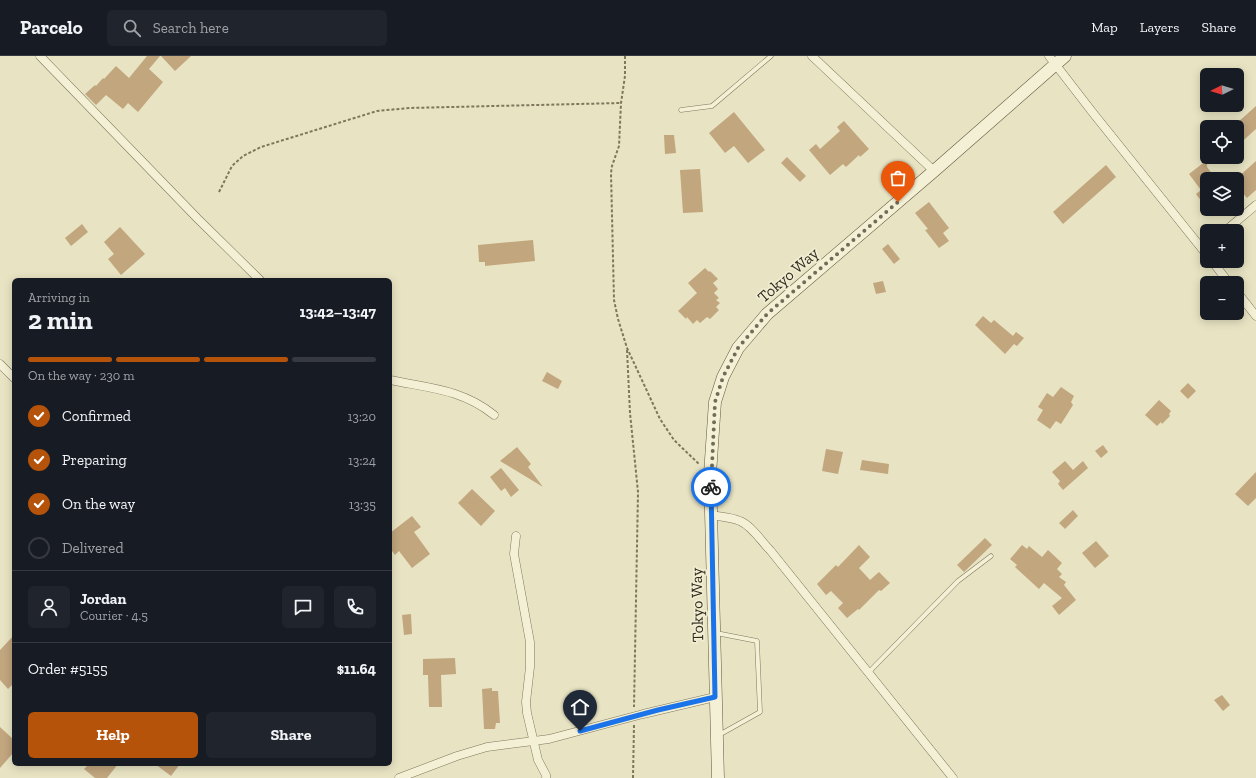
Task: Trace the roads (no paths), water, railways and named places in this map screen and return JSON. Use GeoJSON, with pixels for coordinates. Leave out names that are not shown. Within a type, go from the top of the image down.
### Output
{"type":"FeatureCollection","features":[{"type":"Feature","properties":{"kind":"street"},"geometry":{"type":"LineString","coordinates":[[40,56],[198,219],[258,278]]}},
{"type":"Feature","properties":{"kind":"street"},"geometry":{"type":"LineString","coordinates":[[812,56],[934,171]]}},
{"type":"Feature","properties":{"kind":"street"},"geometry":{"type":"LineString","coordinates":[[1057,59],[1093,112],[1200,243]]}},
{"type":"Feature","properties":{"kind":"street","name":"Tokyo Way"},"geometry":{"type":"LineString","coordinates":[[718,778],[710,474],[715,402],[723,377],[738,348],[767,314],[934,171],[1057,59]]}},
{"type":"Feature","properties":{"kind":"street"},"geometry":{"type":"LineString","coordinates":[[1233,224],[1256,205]]}},
{"type":"Feature","properties":{"kind":"street"},"geometry":{"type":"LineString","coordinates":[[1217,268],[1224,276]]}},
{"type":"Feature","properties":{"kind":"street"},"geometry":{"type":"LineString","coordinates":[[1244,301],[1256,316]]}},
{"type":"Feature","properties":{"kind":"street"},"geometry":{"type":"LineString","coordinates":[[0,364],[12,376]]}},
{"type":"Feature","properties":{"kind":"street"},"geometry":{"type":"LineString","coordinates":[[392,380],[450,392],[483,406],[494,415]]}},
{"type":"Feature","properties":{"kind":"street"},"geometry":{"type":"LineString","coordinates":[[711,515],[741,521],[748,526],[770,550],[953,778]]}},
{"type":"Feature","properties":{"kind":"street"},"geometry":{"type":"LineString","coordinates":[[516,536],[514,554],[530,642],[530,667],[526,702],[528,719],[538,760],[546,775],[546,778]]}},
{"type":"Feature","properties":{"kind":"street"},"geometry":{"type":"LineString","coordinates":[[399,778],[480,749],[549,739],[634,716],[715,697]]}},
{"type":"Feature","properties":{"kind":"lane"},"geometry":{"type":"LineString","coordinates":[[681,110],[712,106],[771,56]]}},
{"type":"Feature","properties":{"kind":"lane"},"geometry":{"type":"LineString","coordinates":[[868,673],[958,582],[991,556]]}},
{"type":"Feature","properties":{"kind":"lane"},"geometry":{"type":"LineString","coordinates":[[714,633],[757,641],[760,712],[717,736]]}}]}
